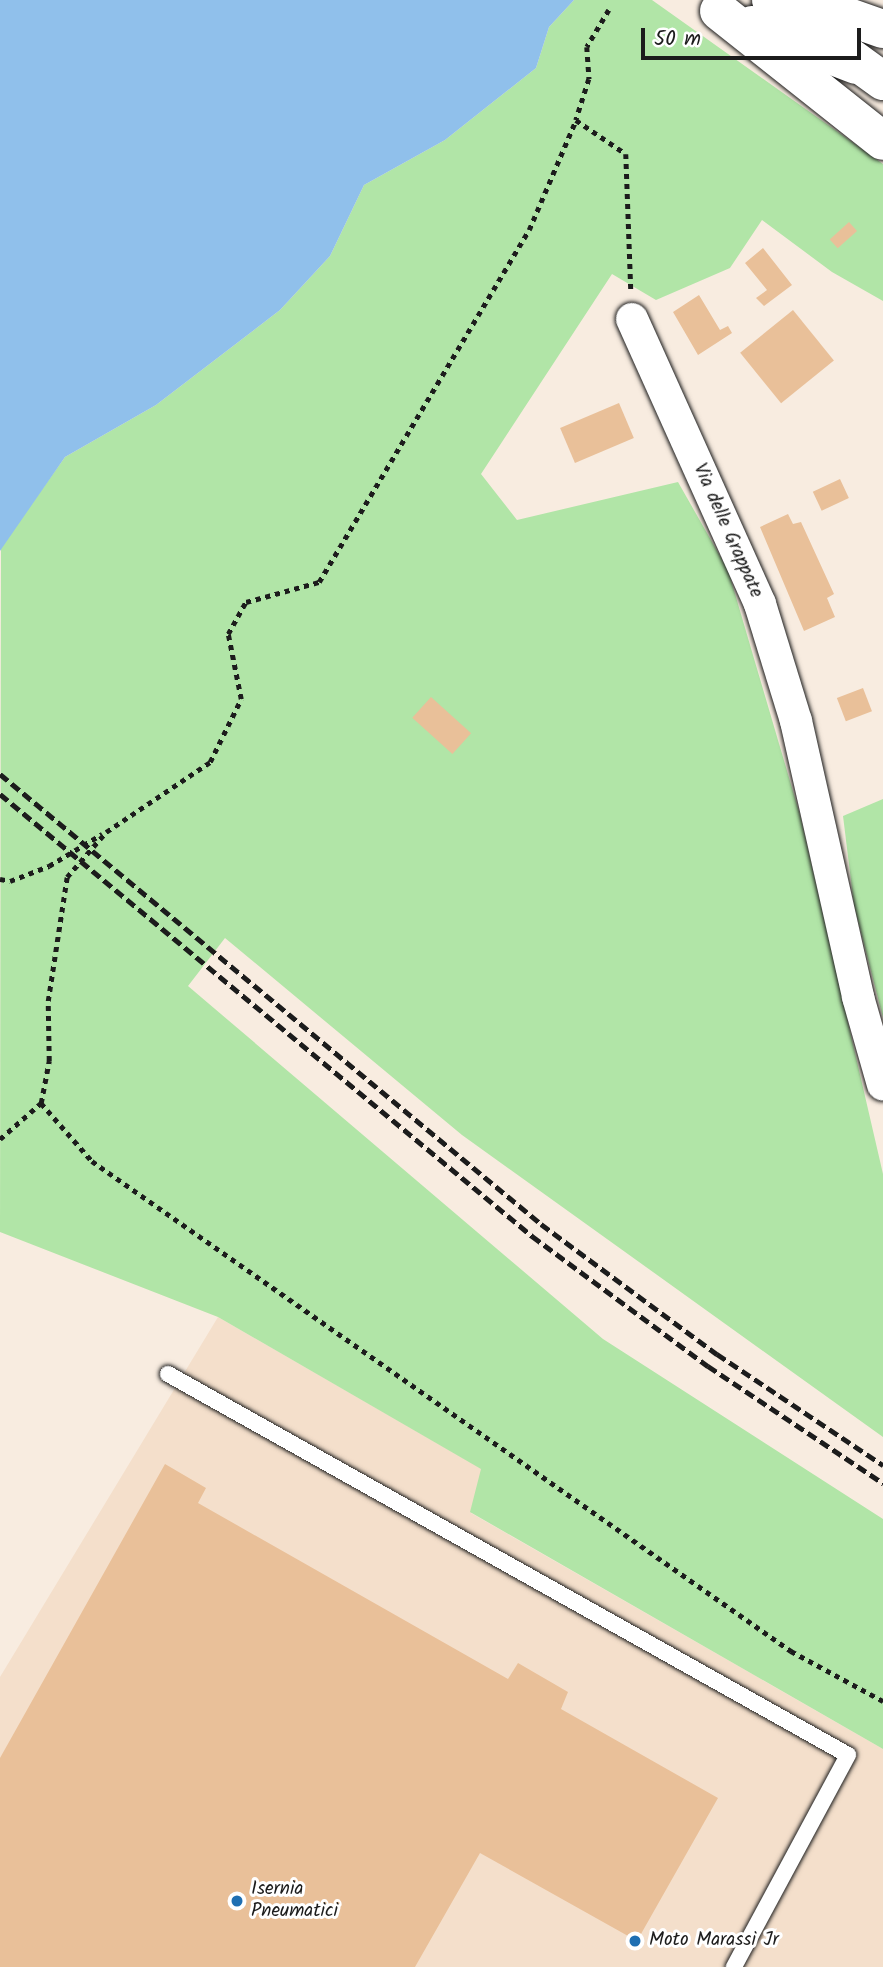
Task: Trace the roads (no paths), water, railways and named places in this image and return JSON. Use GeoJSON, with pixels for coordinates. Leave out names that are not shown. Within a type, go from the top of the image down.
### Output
{"type":"FeatureCollection","features":[{"type":"Feature","properties":{"kind":"main road"},"geometry":{"type":"LineString","coordinates":[[771,0],[869,73]]}},
{"type":"Feature","properties":{"kind":"main road"},"geometry":{"type":"LineString","coordinates":[[800,0],[883,29]]}},
{"type":"Feature","properties":{"kind":"main road"},"geometry":{"type":"LineString","coordinates":[[709,6],[869,73]]}},
{"type":"Feature","properties":{"kind":"main road"},"geometry":{"type":"LineString","coordinates":[[709,6],[883,141]]}},
{"type":"Feature","properties":{"kind":"street","name":"Via delle Grappate"},"geometry":{"type":"LineString","coordinates":[[632,319],[760,604],[796,721],[858,997],[883,1084]]}},
{"type":"Feature","properties":{"kind":"lane"},"geometry":{"type":"LineString","coordinates":[[168,1374],[848,1755],[734,1967]]}},
{"type":"Feature","properties":{"kind":"water"},"geometry":{"type":"Polygon","coordinates":[[[0,0],[574,0],[549,27],[536,68],[445,140],[364,185],[330,256],[280,310],[156,405],[65,457],[0,551],[0,0]]]}},
{"type":"Feature","properties":{"kind":"railway"},"geometry":{"type":"LineString","coordinates":[[0,774],[541,1224],[717,1354],[883,1465]]}},
{"type":"Feature","properties":{"kind":"railway"},"geometry":{"type":"LineString","coordinates":[[0,794],[532,1236],[708,1366],[883,1483]]}},
{"type":"Feature","properties":{"kind":"place","name":"Isernia Pneumatici"},"geometry":{"type":"Point","coordinates":[237,1901]}},
{"type":"Feature","properties":{"kind":"place","name":"Moto Marassi Jr"},"geometry":{"type":"Point","coordinates":[635,1941]}}]}
